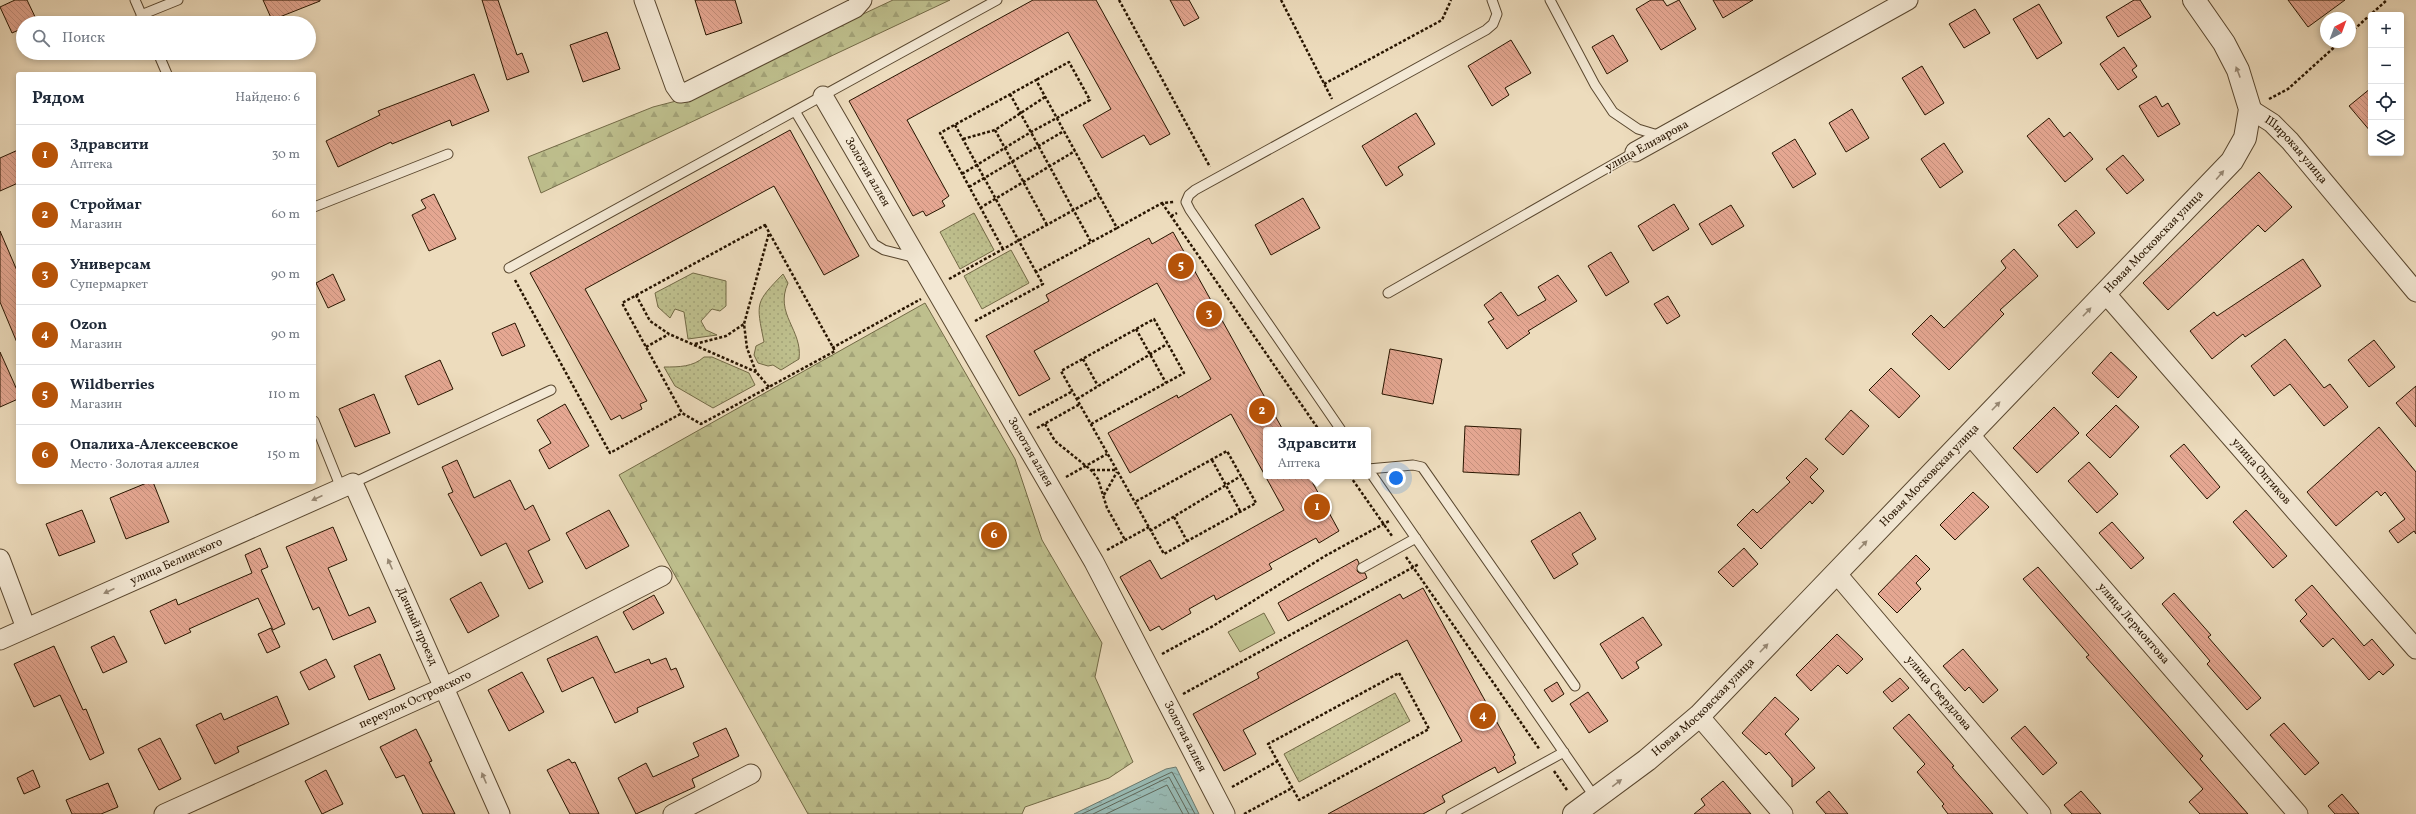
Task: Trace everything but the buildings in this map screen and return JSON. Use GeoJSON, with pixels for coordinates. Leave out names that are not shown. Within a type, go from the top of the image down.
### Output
{"type":"FeatureCollection","features":[{"type":"Feature","properties":{"kind":"street"},"geometry":{"type":"LineString","coordinates":[[644,0],[675,86],[680,92],[687,92],[848,11],[862,0]]}},
{"type":"Feature","properties":{"kind":"street","name":"улица Елизарова"},"geometry":{"type":"LineString","coordinates":[[1635,152],[1908,0]]}},
{"type":"Feature","properties":{"kind":"street"},"geometry":{"type":"LineString","coordinates":[[2194,0],[2224,43],[2238,70],[2250,110]]}},
{"type":"Feature","properties":{"kind":"street","name":"Золотая аллея"},"geometry":{"type":"LineString","coordinates":[[823,96],[1092,558],[1226,814]]}},
{"type":"Feature","properties":{"kind":"street","name":"Широкая улица"},"geometry":{"type":"LineString","coordinates":[[2250,110],[2272,123],[2290,141],[2416,292]]}},
{"type":"Feature","properties":{"kind":"street","name":"Новая Московская улица"},"geometry":{"type":"LineString","coordinates":[[1574,814],[1647,760],[1699,716],[2105,294],[2232,161],[2245,138],[2250,110]]}},
{"type":"Feature","properties":{"kind":"street","name":"улица Оптиков"},"geometry":{"type":"LineString","coordinates":[[2105,294],[2416,649]]}},
{"type":"Feature","properties":{"kind":"street","name":"улица Лермонтова"},"geometry":{"type":"LineString","coordinates":[[1969,434],[2298,814]]}},
{"type":"Feature","properties":{"kind":"street","name":"улица Белинского"},"geometry":{"type":"LineString","coordinates":[[0,640],[347,485]]}},
{"type":"Feature","properties":{"kind":"street","name":"Дачный проезд"},"geometry":{"type":"LineString","coordinates":[[347,485],[445,687],[500,814]]}},
{"type":"Feature","properties":{"kind":"street"},"geometry":{"type":"LineString","coordinates":[[0,559],[26,628]]}},
{"type":"Feature","properties":{"kind":"street","name":"улица Свердлова"},"geometry":{"type":"LineString","coordinates":[[1836,573],[2041,814]]}},
{"type":"Feature","properties":{"kind":"street","name":"переулок Островского"},"geometry":{"type":"LineString","coordinates":[[164,814],[445,687],[662,576]]}},
{"type":"Feature","properties":{"kind":"street"},"geometry":{"type":"LineString","coordinates":[[1699,716],[1782,814]]}},
{"type":"Feature","properties":{"kind":"street"},"geometry":{"type":"LineString","coordinates":[[673,814],[751,774]]}},
{"type":"Feature","properties":{"kind":"lane"},"geometry":{"type":"LineString","coordinates":[[135,0],[142,16]]}},
{"type":"Feature","properties":{"kind":"lane"},"geometry":{"type":"LineString","coordinates":[[149,16],[178,0]]}},
{"type":"Feature","properties":{"kind":"lane"},"geometry":{"type":"LineString","coordinates":[[509,268],[998,0]]}},
{"type":"Feature","properties":{"kind":"lane"},"geometry":{"type":"LineString","coordinates":[[1339,427],[1194,216],[1186,202],[1195,190],[1486,30],[1493,24],[1497,14],[1492,0]]}},
{"type":"Feature","properties":{"kind":"lane"},"geometry":{"type":"LineString","coordinates":[[1550,0],[1595,85],[1612,112],[1638,129],[1663,136]]}},
{"type":"Feature","properties":{"kind":"lane"},"geometry":{"type":"LineString","coordinates":[[161,60],[166,72]]}},
{"type":"Feature","properties":{"kind":"lane"},"geometry":{"type":"LineString","coordinates":[[795,111],[874,244],[884,250],[918,259]]}},
{"type":"Feature","properties":{"kind":"lane","name":"улица Елизарова"},"geometry":{"type":"LineString","coordinates":[[1388,293],[1635,152]]}},
{"type":"Feature","properties":{"kind":"lane"},"geometry":{"type":"LineString","coordinates":[[316,206],[448,154]]}},
{"type":"Feature","properties":{"kind":"lane"},"geometry":{"type":"LineString","coordinates":[[316,425],[347,485],[551,390]]}},
{"type":"Feature","properties":{"kind":"lane"},"geometry":{"type":"LineString","coordinates":[[1371,469],[1413,465],[1422,467],[1575,686]]}},
{"type":"Feature","properties":{"kind":"lane"},"geometry":{"type":"LineString","coordinates":[[1371,473],[1596,799]]}},
{"type":"Feature","properties":{"kind":"lane"},"geometry":{"type":"LineString","coordinates":[[1362,568],[1416,538]]}},
{"type":"Feature","properties":{"kind":"lane"},"geometry":{"type":"LineString","coordinates":[[1451,814],[1564,752]]}},
{"type":"Feature","properties":{"kind":"path"},"geometry":{"type":"LineString","coordinates":[[1119,0],[1209,164]]}},
{"type":"Feature","properties":{"kind":"path"},"geometry":{"type":"LineString","coordinates":[[1281,0],[1338,111]]}},
{"type":"Feature","properties":{"kind":"path"},"geometry":{"type":"LineString","coordinates":[[1324,84],[1442,20],[1451,0]]}},
{"type":"Feature","properties":{"kind":"path"},"geometry":{"type":"LineString","coordinates":[[2356,28],[2387,0]]}},
{"type":"Feature","properties":{"kind":"path"},"geometry":{"type":"LineString","coordinates":[[2250,110],[2288,89],[2333,48]]}},
{"type":"Feature","properties":{"kind":"path"},"geometry":{"type":"LineString","coordinates":[[962,174],[1031,132],[1090,100],[1069,62],[940,133],[969,188],[1003,249],[1099,196]]}},
{"type":"Feature","properties":{"kind":"path"},"geometry":{"type":"LineString","coordinates":[[1036,80],[1117,228]]}},
{"type":"Feature","properties":{"kind":"path"},"geometry":{"type":"LineString","coordinates":[[1010,94],[1091,242]]}},
{"type":"Feature","properties":{"kind":"path"},"geometry":{"type":"LineString","coordinates":[[963,139],[995,130],[1045,97]]}},
{"type":"Feature","properties":{"kind":"path"},"geometry":{"type":"LineString","coordinates":[[955,125],[1043,284],[959,330]]}},
{"type":"Feature","properties":{"kind":"path"},"geometry":{"type":"LineString","coordinates":[[995,130],[1047,225]]}},
{"type":"Feature","properties":{"kind":"path"},"geometry":{"type":"LineString","coordinates":[[969,188],[1038,145],[1064,131]]}},
{"type":"Feature","properties":{"kind":"path"},"geometry":{"type":"LineString","coordinates":[[980,208],[1049,165],[1075,151]]}},
{"type":"Feature","properties":{"kind":"path"},"geometry":{"type":"LineString","coordinates":[[1036,272],[1162,203],[1186,202]]}},
{"type":"Feature","properties":{"kind":"path"},"geometry":{"type":"LineString","coordinates":[[1162,203],[1317,427]]}},
{"type":"Feature","properties":{"kind":"path"},"geometry":{"type":"LineString","coordinates":[[765,225],[835,351],[701,424],[682,413],[622,303],[636,295],[765,225]]}},
{"type":"Feature","properties":{"kind":"path"},"geometry":{"type":"LineString","coordinates":[[769,232],[744,324],[747,348],[756,372],[769,387]]}},
{"type":"Feature","properties":{"kind":"path"},"geometry":{"type":"LineString","coordinates":[[509,268],[610,453],[682,413]]}},
{"type":"Feature","properties":{"kind":"path"},"geometry":{"type":"LineString","coordinates":[[636,295],[650,321],[669,334],[756,372]]}},
{"type":"Feature","properties":{"kind":"path"},"geometry":{"type":"LineString","coordinates":[[1091,424],[1184,373],[1154,319],[1061,371],[1107,454],[1164,554],[1256,503],[1227,451],[1135,502]]}},
{"type":"Feature","properties":{"kind":"path"},"geometry":{"type":"LineString","coordinates":[[694,344],[726,336],[744,324]]}},
{"type":"Feature","properties":{"kind":"path"},"geometry":{"type":"LineString","coordinates":[[1136,329],[1166,383]]}},
{"type":"Feature","properties":{"kind":"path"},"geometry":{"type":"LineString","coordinates":[[646,347],[669,334]]}},
{"type":"Feature","properties":{"kind":"path"},"geometry":{"type":"LineString","coordinates":[[1077,399],[1168,344]]}},
{"type":"Feature","properties":{"kind":"path"},"geometry":{"type":"LineString","coordinates":[[1083,359],[1098,386]]}},
{"type":"Feature","properties":{"kind":"path"},"geometry":{"type":"LineString","coordinates":[[1018,430],[1073,391]]}},
{"type":"Feature","properties":{"kind":"path"},"geometry":{"type":"LineString","coordinates":[[1018,430],[1045,424],[1080,404]]}},
{"type":"Feature","properties":{"kind":"path"},"geometry":{"type":"LineString","coordinates":[[1045,424],[1055,441],[1091,470],[1098,479],[1107,508],[1125,540]]}},
{"type":"Feature","properties":{"kind":"path"},"geometry":{"type":"LineString","coordinates":[[1050,486],[1107,454]]}},
{"type":"Feature","properties":{"kind":"path"},"geometry":{"type":"LineString","coordinates":[[1212,460],[1240,511]]}},
{"type":"Feature","properties":{"kind":"path"},"geometry":{"type":"LineString","coordinates":[[1091,470],[1117,470]]}},
{"type":"Feature","properties":{"kind":"path"},"geometry":{"type":"LineString","coordinates":[[1104,496],[1117,470]]}},
{"type":"Feature","properties":{"kind":"path"},"geometry":{"type":"LineString","coordinates":[[1150,531],[1241,476]]}},
{"type":"Feature","properties":{"kind":"path"},"geometry":{"type":"LineString","coordinates":[[1352,479],[1567,790]]}},
{"type":"Feature","properties":{"kind":"path"},"geometry":{"type":"LineString","coordinates":[[1146,662],[1213,626],[1325,556],[1400,515]]}},
{"type":"Feature","properties":{"kind":"path"},"geometry":{"type":"LineString","coordinates":[[1174,516],[1187,541]]}},
{"type":"Feature","properties":{"kind":"path"},"geometry":{"type":"LineString","coordinates":[[1092,558],[1148,527]]}},
{"type":"Feature","properties":{"kind":"path"},"geometry":{"type":"LineString","coordinates":[[1167,703],[1430,558]]}},
{"type":"Feature","properties":{"kind":"path"},"geometry":{"type":"LineString","coordinates":[[1398,673],[1429,729],[1299,800],[1292,788],[1268,744],[1398,673]]}},
{"type":"Feature","properties":{"kind":"path"},"geometry":{"type":"LineString","coordinates":[[1216,796],[1278,762]]}},
{"type":"Feature","properties":{"kind":"path"},"geometry":{"type":"LineString","coordinates":[[1244,814],[1292,788]]}},
{"type":"Feature","properties":{"kind":"green space"},"geometry":{"type":"Polygon","coordinates":[[[893,0],[950,0],[541,193],[528,157],[653,107],[680,100],[893,0]]]}},
{"type":"Feature","properties":{"kind":"green space"},"geometry":{"type":"Polygon","coordinates":[[[974,213],[994,250],[960,269],[940,232],[974,213]]]}},
{"type":"Feature","properties":{"kind":"green space"},"geometry":{"type":"Polygon","coordinates":[[[1011,250],[1029,283],[982,309],[964,276],[1011,250]]]}},
{"type":"Feature","properties":{"kind":"green space"},"geometry":{"type":"Polygon","coordinates":[[[693,273],[726,281],[726,306],[720,311],[712,309],[701,321],[706,330],[717,335],[688,339],[684,312],[675,309],[670,318],[658,307],[655,293],[693,273]]]}},
{"type":"Feature","properties":{"kind":"green space"},"geometry":{"type":"Polygon","coordinates":[[[783,274],[788,283],[784,304],[786,313],[797,339],[799,359],[781,370],[773,365],[768,366],[758,363],[754,355],[756,346],[764,342],[759,311],[760,304],[767,291],[783,274]]]}},
{"type":"Feature","properties":{"kind":"green space"},"geometry":{"type":"Polygon","coordinates":[[[925,303],[1015,459],[1042,540],[1102,643],[1095,677],[1133,762],[1109,778],[1025,807],[1022,814],[808,814],[619,475],[925,303]]]}},
{"type":"Feature","properties":{"kind":"green space"},"geometry":{"type":"Polygon","coordinates":[[[704,357],[712,357],[749,373],[755,385],[713,408],[675,386],[664,367],[690,365],[704,357]]]}},
{"type":"Feature","properties":{"kind":"green space"},"geometry":{"type":"Polygon","coordinates":[[[1264,613],[1275,633],[1240,652],[1228,632],[1264,613]]]}},
{"type":"Feature","properties":{"kind":"green space"},"geometry":{"type":"Polygon","coordinates":[[[1395,693],[1410,721],[1299,782],[1284,754],[1395,693]]]}},
{"type":"Feature","properties":{"kind":"water"},"geometry":{"type":"Polygon","coordinates":[[[1176,767],[1199,814],[1074,814],[1166,769],[1176,767]]]}},
{"type":"Feature","properties":{"kind":"place","name":"Wildberries"},"geometry":{"type":"Point","coordinates":[1181,266]}},
{"type":"Feature","properties":{"kind":"place","name":"Универсам"},"geometry":{"type":"Point","coordinates":[1209,314]}},
{"type":"Feature","properties":{"kind":"place","name":"Строймаг"},"geometry":{"type":"Point","coordinates":[1262,411]}},
{"type":"Feature","properties":{"kind":"place","name":"Здравсити"},"geometry":{"type":"Point","coordinates":[1317,507]}},
{"type":"Feature","properties":{"kind":"place","name":"Опалиха-Алексеевское"},"geometry":{"type":"Point","coordinates":[994,535]}},
{"type":"Feature","properties":{"kind":"place","name":"Ozon"},"geometry":{"type":"Point","coordinates":[1483,716]}}]}
